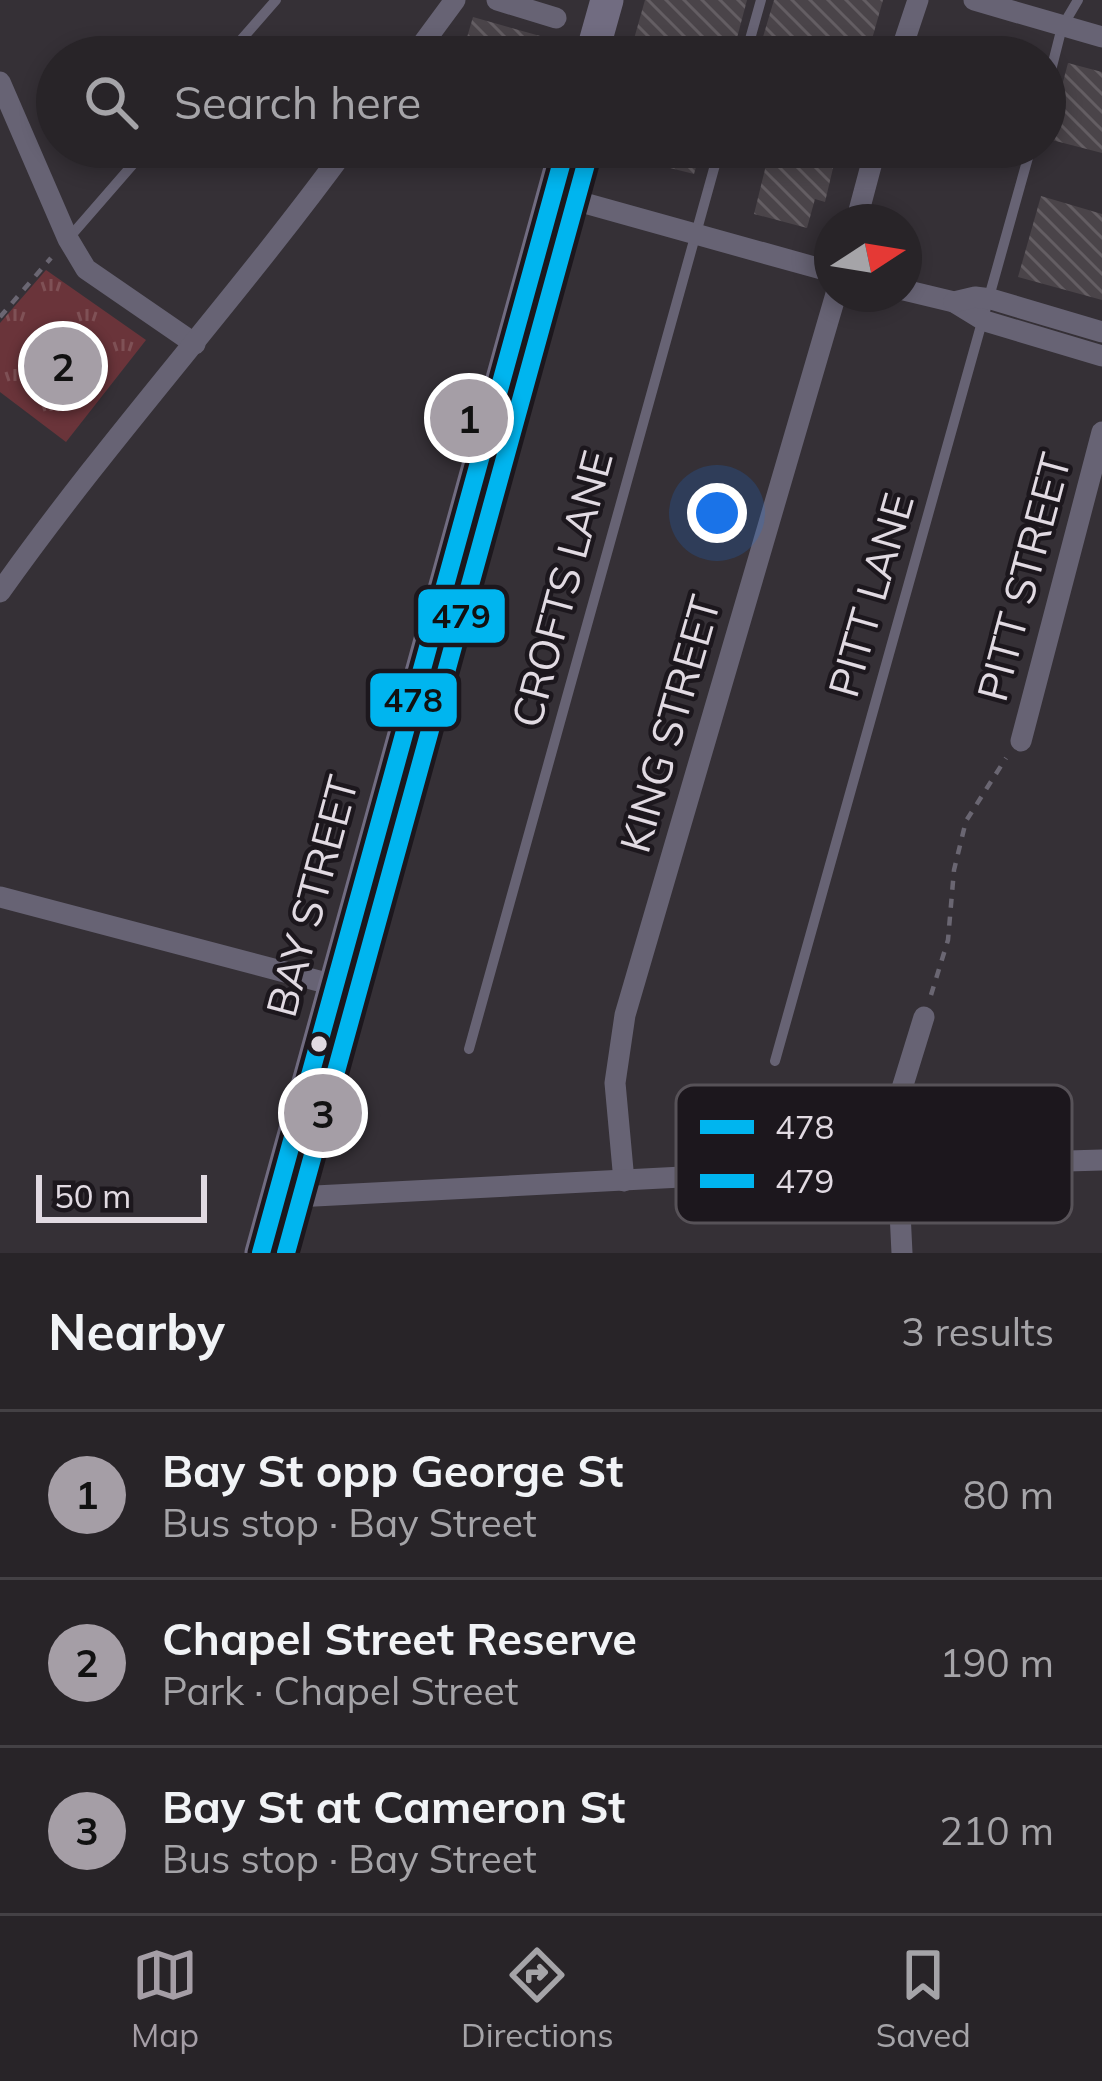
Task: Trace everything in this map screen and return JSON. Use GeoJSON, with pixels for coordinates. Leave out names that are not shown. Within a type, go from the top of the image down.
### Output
{"type":"FeatureCollection","features":[{"type":"Feature","properties":{"kind":"main road"},"geometry":{"type":"LineString","coordinates":[[597,36],[607,0]]}},
{"type":"Feature","properties":{"kind":"main road","name":"BAY STREET"},"geometry":{"type":"LineString","coordinates":[[260,1253],[560,168]]}},
{"type":"Feature","properties":{"kind":"street"},"geometry":{"type":"LineString","coordinates":[[428,36],[454,0]]}},
{"type":"Feature","properties":{"kind":"street"},"geometry":{"type":"LineString","coordinates":[[497,0],[556,18]]}},
{"type":"Feature","properties":{"kind":"street"},"geometry":{"type":"LineString","coordinates":[[906,36],[918,0]]}},
{"type":"Feature","properties":{"kind":"street"},"geometry":{"type":"LineString","coordinates":[[974,0],[1102,37]]}},
{"type":"Feature","properties":{"kind":"street"},"geometry":{"type":"LineString","coordinates":[[0,82],[36,165]]}},
{"type":"Feature","properties":{"kind":"street"},"geometry":{"type":"LineString","coordinates":[[37,168],[86,269],[195,344]]}},
{"type":"Feature","properties":{"kind":"street"},"geometry":{"type":"LineString","coordinates":[[2,585],[331,168]]}},
{"type":"Feature","properties":{"kind":"street"},"geometry":{"type":"LineString","coordinates":[[861,204],[870,168]]}},
{"type":"Feature","properties":{"kind":"street"},"geometry":{"type":"LineString","coordinates":[[552,194],[814,267]]}},
{"type":"Feature","properties":{"kind":"street"},"geometry":{"type":"LineString","coordinates":[[922,294],[1102,332]]}},
{"type":"Feature","properties":{"kind":"street"},"geometry":{"type":"LineString","coordinates":[[988,310],[1102,356]]}},
{"type":"Feature","properties":{"kind":"street","name":"KING STREET"},"geometry":{"type":"LineString","coordinates":[[624,1181],[615,1083],[625,1015],[831,312]]}},
{"type":"Feature","properties":{"kind":"street","name":"PITT STREET"},"geometry":{"type":"LineString","coordinates":[[1021,741],[1102,433]]}},
{"type":"Feature","properties":{"kind":"street"},"geometry":{"type":"LineString","coordinates":[[0,898],[334,985]]}},
{"type":"Feature","properties":{"kind":"street"},"geometry":{"type":"LineString","coordinates":[[903,1085],[924,1017]]}},
{"type":"Feature","properties":{"kind":"street"},"geometry":{"type":"LineString","coordinates":[[1072,1161],[1102,1160]]}},
{"type":"Feature","properties":{"kind":"street"},"geometry":{"type":"LineString","coordinates":[[276,1198],[676,1178]]}},
{"type":"Feature","properties":{"kind":"street"},"geometry":{"type":"LineString","coordinates":[[900,1223],[902,1253]]}},
{"type":"Feature","properties":{"kind":"lane"},"geometry":{"type":"LineString","coordinates":[[244,36],[276,0]]}},
{"type":"Feature","properties":{"kind":"lane"},"geometry":{"type":"LineString","coordinates":[[751,36],[761,0]]}},
{"type":"Feature","properties":{"kind":"lane"},"geometry":{"type":"LineString","coordinates":[[1060,36],[1078,0]]}},
{"type":"Feature","properties":{"kind":"lane"},"geometry":{"type":"LineString","coordinates":[[68,239],[130,168]]}},
{"type":"Feature","properties":{"kind":"lane","name":"CROFTS LANE"},"geometry":{"type":"LineString","coordinates":[[469,1049],[714,168]]}},
{"type":"Feature","properties":{"kind":"lane","name":"PITT LANE"},"geometry":{"type":"LineString","coordinates":[[775,1061],[1025,168]]}},
{"type":"Feature","properties":{"kind":"path"},"geometry":{"type":"LineString","coordinates":[[0,317],[68,239]]}},
{"type":"Feature","properties":{"kind":"path"},"geometry":{"type":"LineString","coordinates":[[924,1017],[948,940],[954,870],[966,821],[997,768],[1021,741]]}},
{"type":"Feature","properties":{"kind":"green space"},"geometry":{"type":"Polygon","coordinates":[[[46,270],[146,340],[66,442],[0,392],[0,323],[46,270]]]}},
{"type":"Feature","properties":{"kind":"building"},"geometry":{"type":"Polygon","coordinates":[[[645,0],[747,0],[738,36],[635,36],[645,0]]]}},
{"type":"Feature","properties":{"kind":"building"},"geometry":{"type":"Polygon","coordinates":[[[774,0],[883,0],[873,36],[763,36],[774,0]]]}},
{"type":"Feature","properties":{"kind":"building"},"geometry":{"type":"Polygon","coordinates":[[[473,17],[540,36],[467,36],[473,17]]]}},
{"type":"Feature","properties":{"kind":"building"},"geometry":{"type":"Polygon","coordinates":[[[1068,63],[1102,72],[1102,153],[1066,144],[1068,63]]]}},
{"type":"Feature","properties":{"kind":"building"},"geometry":{"type":"Polygon","coordinates":[[[765,168],[833,168],[825,202],[815,199],[807,228],[754,214],[765,168]]]}},
{"type":"Feature","properties":{"kind":"building"},"geometry":{"type":"Polygon","coordinates":[[[1041,196],[1102,214],[1102,300],[1018,277],[1041,196]]]}},
{"type":"Feature","properties":{"kind":"transit line","name":"478"},"geometry":{"type":"LineString","coordinates":[[261,1253],[560,168]]}},
{"type":"Feature","properties":{"kind":"transit line","name":"479"},"geometry":{"type":"LineString","coordinates":[[286,1253],[585,168]]}},
{"type":"Feature","properties":{"kind":"place","name":"Chapel Street Reserve"},"geometry":{"type":"Point","coordinates":[63,366]}},
{"type":"Feature","properties":{"kind":"place","name":"Bay St opp George St"},"geometry":{"type":"Point","coordinates":[469,418]}},
{"type":"Feature","properties":{"kind":"place","name":"Bay St at Cameron St"},"geometry":{"type":"Point","coordinates":[323,1113]}}]}
